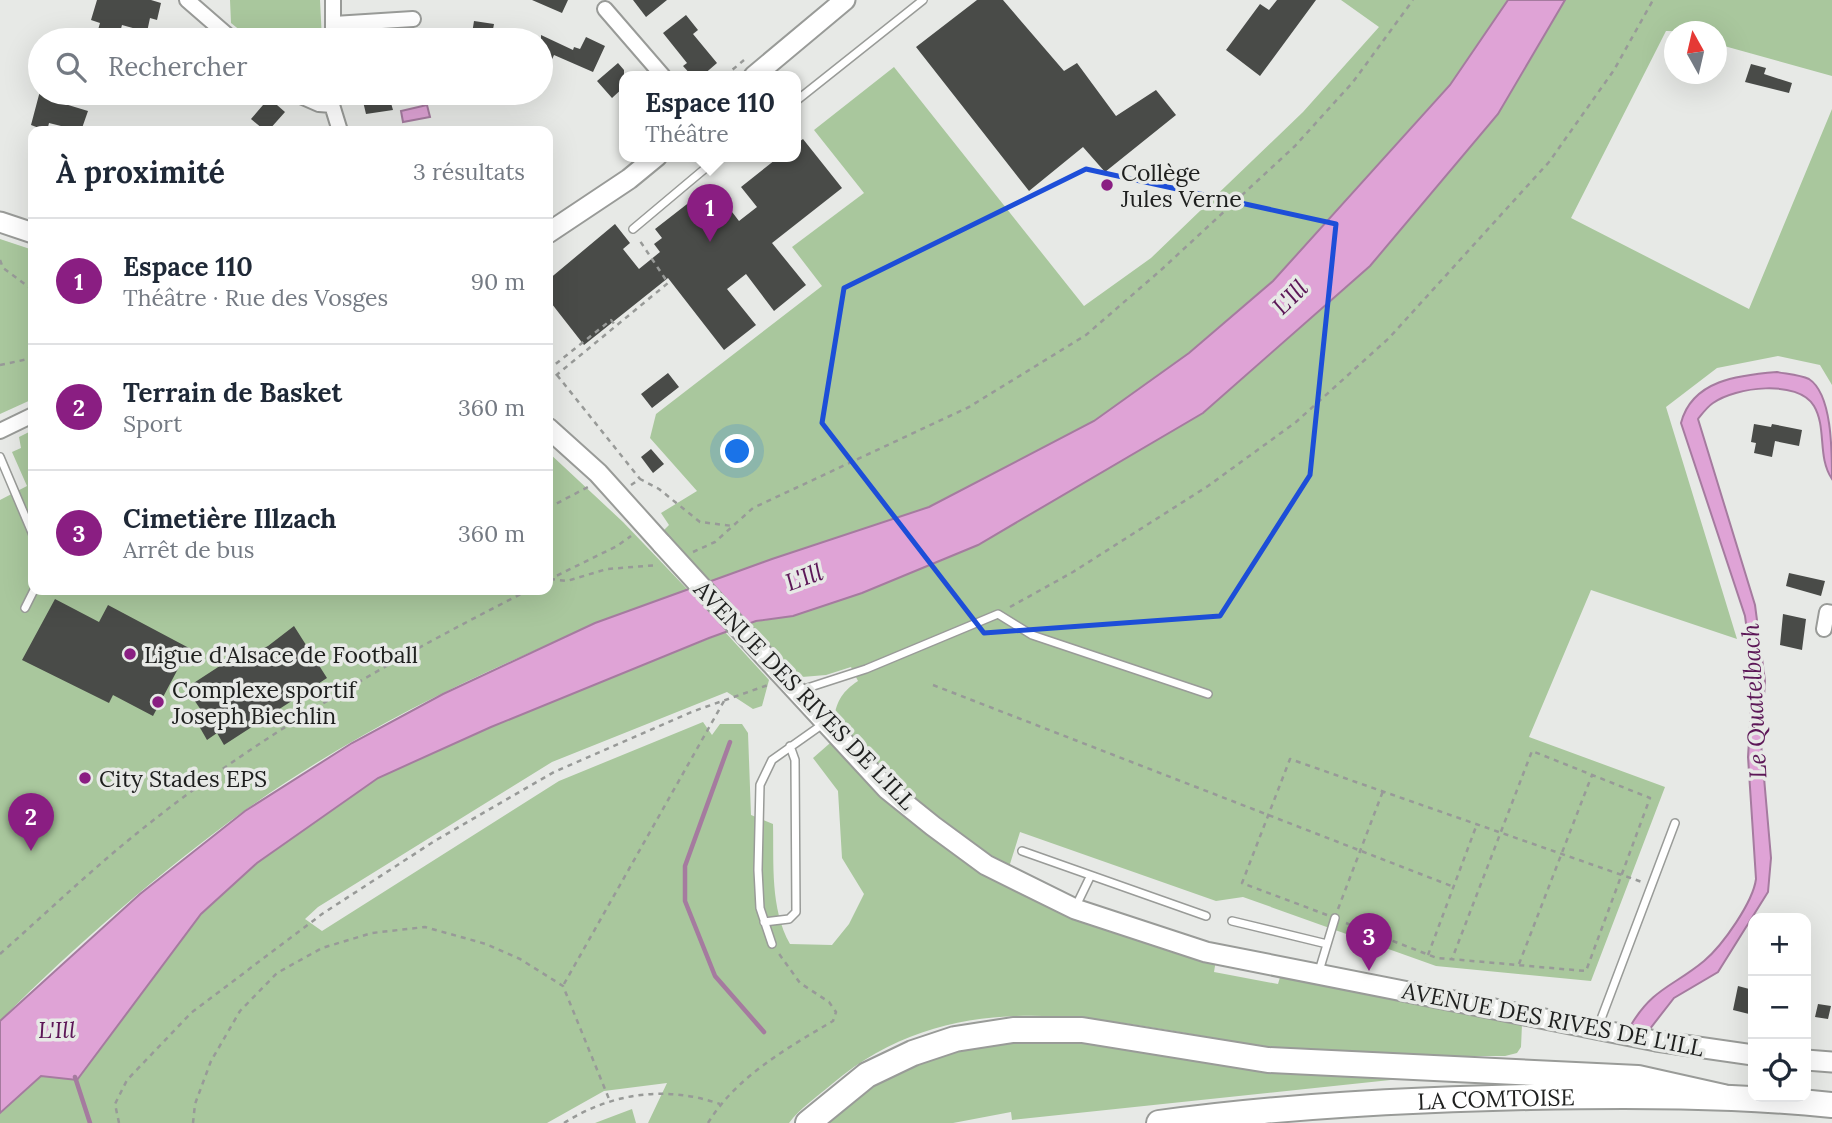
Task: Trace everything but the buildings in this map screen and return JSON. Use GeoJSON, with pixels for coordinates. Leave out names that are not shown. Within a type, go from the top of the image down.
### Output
{"type":"FeatureCollection","features":[{"type":"Feature","properties":{"kind":"highway"},"geometry":{"type":"LineString","coordinates":[[808,1123],[867,1076],[913,1053],[955,1039],[1013,1030],[1082,1030],[1268,1060],[1638,1078],[1723,1097]]}},
{"type":"Feature","properties":{"kind":"highway","name":"LA COMTOISE"},"geometry":{"type":"LineString","coordinates":[[1159,1123],[1230,1114],[1440,1099],[1723,1097],[1832,1105]]}},
{"type":"Feature","properties":{"kind":"street"},"geometry":{"type":"LineString","coordinates":[[187,0],[219,28]]}},
{"type":"Feature","properties":{"kind":"street"},"geometry":{"type":"LineString","coordinates":[[333,0],[334,28]]}},
{"type":"Feature","properties":{"kind":"street"},"geometry":{"type":"LineString","coordinates":[[763,71],[845,0]]}},
{"type":"Feature","properties":{"kind":"street"},"geometry":{"type":"LineString","coordinates":[[605,9],[659,71]]}},
{"type":"Feature","properties":{"kind":"street"},"geometry":{"type":"LineString","coordinates":[[334,24],[413,19]]}},
{"type":"Feature","properties":{"kind":"street"},"geometry":{"type":"LineString","coordinates":[[334,105],[339,126]]}},
{"type":"Feature","properties":{"kind":"street"},"geometry":{"type":"LineString","coordinates":[[553,230],[620,186],[650,162]]}},
{"type":"Feature","properties":{"kind":"street"},"geometry":{"type":"LineString","coordinates":[[0,222],[28,231]]}},
{"type":"Feature","properties":{"kind":"street"},"geometry":{"type":"LineString","coordinates":[[0,430],[28,417]]}},
{"type":"Feature","properties":{"kind":"street","name":"AVENUE DES RIVES DE L'ILL"},"geometry":{"type":"LineString","coordinates":[[553,433],[603,479],[645,525],[662,554],[787,680],[887,789],[986,865],[1075,909],[1206,951],[1656,1041],[1748,1054]]}},
{"type":"Feature","properties":{"kind":"street"},"geometry":{"type":"LineString","coordinates":[[1824,629],[1827,612],[1832,613]]}},
{"type":"Feature","properties":{"kind":"street"},"geometry":{"type":"LineString","coordinates":[[1811,1060],[1832,1062]]}},
{"type":"Feature","properties":{"kind":"lane"},"geometry":{"type":"LineString","coordinates":[[801,97],[923,0]]}},
{"type":"Feature","properties":{"kind":"lane"},"geometry":{"type":"LineString","coordinates":[[633,229],[713,162]]}},
{"type":"Feature","properties":{"kind":"lane"},"geometry":{"type":"LineString","coordinates":[[0,457],[28,523]]}},
{"type":"Feature","properties":{"kind":"lane"},"geometry":{"type":"LineString","coordinates":[[25,608],[32,595]]}},
{"type":"Feature","properties":{"kind":"lane"},"geometry":{"type":"LineString","coordinates":[[787,680],[866,669],[998,614],[1032,635],[1208,694]]}},
{"type":"Feature","properties":{"kind":"lane"},"geometry":{"type":"LineString","coordinates":[[772,944],[764,922],[758,870],[760,785],[772,760],[826,722]]}},
{"type":"Feature","properties":{"kind":"lane"},"geometry":{"type":"LineString","coordinates":[[764,922],[789,919],[796,912],[795,760],[790,746]]}},
{"type":"Feature","properties":{"kind":"lane"},"geometry":{"type":"LineString","coordinates":[[1608,1030],[1651,885],[1675,823]]}},
{"type":"Feature","properties":{"kind":"lane"},"geometry":{"type":"LineString","coordinates":[[1022,851],[1206,916]]}},
{"type":"Feature","properties":{"kind":"lane"},"geometry":{"type":"LineString","coordinates":[[1075,909],[1090,877]]}},
{"type":"Feature","properties":{"kind":"lane"},"geometry":{"type":"LineString","coordinates":[[1319,972],[1335,918]]}},
{"type":"Feature","properties":{"kind":"lane"},"geometry":{"type":"LineString","coordinates":[[1232,921],[1327,944]]}},
{"type":"Feature","properties":{"kind":"path"},"geometry":{"type":"LineString","coordinates":[[683,557],[715,542],[753,508],[969,407],[1086,335],[1295,146],[1353,82],[1413,0]]}},
{"type":"Feature","properties":{"kind":"path"},"geometry":{"type":"LineString","coordinates":[[998,614],[1073,572],[1208,486],[1296,422],[1390,338],[1549,162],[1614,71],[1653,0]]}},
{"type":"Feature","properties":{"kind":"path"},"geometry":{"type":"LineString","coordinates":[[553,378],[668,283],[644,252],[633,229]]}},
{"type":"Feature","properties":{"kind":"path"},"geometry":{"type":"LineString","coordinates":[[0,260],[3,268],[28,286]]}},
{"type":"Feature","properties":{"kind":"path"},"geometry":{"type":"LineString","coordinates":[[553,366],[611,320],[615,326]]}},
{"type":"Feature","properties":{"kind":"path"},"geometry":{"type":"LineString","coordinates":[[0,365],[28,359]]}},
{"type":"Feature","properties":{"kind":"path"},"geometry":{"type":"LineString","coordinates":[[557,375],[640,479],[659,489],[700,522],[733,526]]}},
{"type":"Feature","properties":{"kind":"path"},"geometry":{"type":"LineString","coordinates":[[553,505],[603,479]]}},
{"type":"Feature","properties":{"kind":"path"},"geometry":{"type":"LineString","coordinates":[[631,485],[640,479]]}},
{"type":"Feature","properties":{"kind":"path"},"geometry":{"type":"LineString","coordinates":[[553,578],[617,546],[645,525]]}},
{"type":"Feature","properties":{"kind":"path"},"geometry":{"type":"LineString","coordinates":[[553,580],[567,581],[662,554]]}},
{"type":"Feature","properties":{"kind":"path"},"geometry":{"type":"LineString","coordinates":[[0,954],[137,834],[260,744],[355,684],[520,595]]}},
{"type":"Feature","properties":{"kind":"path"},"geometry":{"type":"LineString","coordinates":[[120,1123],[115,1104],[127,1080],[191,1013],[321,914],[433,842],[554,772],[724,701],[787,680]]}},
{"type":"Feature","properties":{"kind":"path"},"geometry":{"type":"LineString","coordinates":[[933,685],[1454,887]]}},
{"type":"Feature","properties":{"kind":"path"},"geometry":{"type":"LineString","coordinates":[[563,986],[724,701]]}},
{"type":"Feature","properties":{"kind":"path"},"geometry":{"type":"LineString","coordinates":[[1452,960],[1501,832],[1532,751],[1650,798],[1622,875],[1586,971],[1452,960],[1428,955],[1242,883],[1290,759],[1501,832],[1562,854],[1622,875],[1651,885]]}},
{"type":"Feature","properties":{"kind":"path"},"geometry":{"type":"LineString","coordinates":[[1519,965],[1592,775]]}},
{"type":"Feature","properties":{"kind":"path"},"geometry":{"type":"LineString","coordinates":[[1335,918],[1383,791]]}},
{"type":"Feature","properties":{"kind":"path"},"geometry":{"type":"LineString","coordinates":[[1428,955],[1478,824]]}},
{"type":"Feature","properties":{"kind":"path"},"geometry":{"type":"LineString","coordinates":[[193,1123],[195,1104],[211,1061],[240,1011],[277,974],[321,948],[372,933],[425,927],[486,944],[520,959],[563,986],[609,1099]]}},
{"type":"Feature","properties":{"kind":"path"},"geometry":{"type":"LineString","coordinates":[[708,1123],[720,1104],[778,1054],[833,1021],[836,1012],[829,1002],[800,982],[772,944]]}},
{"type":"Feature","properties":{"kind":"path"},"geometry":{"type":"LineString","coordinates":[[564,1123],[609,1099],[668,1094],[697,1096],[720,1104]]}},
{"type":"Feature","properties":{"kind":"highlighted area"},"geometry":{"type":"Polygon","coordinates":[[[1086,169],[1336,224],[1310,475],[1220,616],[984,633],[822,423],[844,288],[1086,169]]]}},
{"type":"Feature","properties":{"kind":"green space"},"geometry":{"type":"Polygon","coordinates":[[[230,0],[320,0],[321,28],[237,28],[231,23],[230,0]]]}},
{"type":"Feature","properties":{"kind":"green space"},"geometry":{"type":"Polygon","coordinates":[[[1341,0],[1508,0],[1450,85],[1273,281],[1189,353],[1094,421],[929,507],[710,581],[664,530],[669,525],[661,513],[697,491],[650,438],[656,414],[822,286],[792,247],[864,193],[814,130],[894,67],[1084,306],[1151,258],[1303,112],[1379,27],[1341,0]]]}},
{"type":"Feature","properties":{"kind":"green space"},"geometry":{"type":"Polygon","coordinates":[[[1565,0],[1832,0],[1832,76],[1727,47],[1727,21],[1664,21],[1664,35],[1571,218],[1749,309],[1832,109],[1832,385],[1820,365],[1778,356],[1717,368],[1666,407],[1737,639],[1591,590],[1529,737],[1665,787],[1591,981],[1436,966],[1243,897],[1216,901],[1020,832],[1004,883],[1108,928],[1161,946],[1216,960],[1214,972],[1278,984],[1281,974],[1522,1024],[1521,1047],[1517,1053],[1505,1056],[1396,1056],[1341,1053],[1287,1049],[1110,1021],[1052,1016],[995,1017],[939,1027],[884,1049],[832,1084],[789,1123],[648,1123],[667,1083],[604,1091],[547,1123],[0,1123],[0,1113],[41,1075],[77,1080],[201,914],[257,863],[378,778],[491,727],[725,632],[769,680],[762,706],[753,709],[727,692],[552,762],[318,907],[305,919],[322,931],[559,781],[703,722],[712,735],[720,724],[742,724],[748,733],[751,815],[773,824],[776,901],[790,944],[832,945],[849,924],[864,894],[842,858],[838,791],[813,758],[845,730],[834,718],[835,712],[842,696],[858,681],[851,667],[826,675],[802,677],[786,665],[747,623],[793,616],[862,593],[978,545],[1498,114],[1565,0]]]}},
{"type":"Feature","properties":{"kind":"green space"},"geometry":{"type":"Polygon","coordinates":[[[0,239],[28,248],[28,401],[0,414],[0,239]]]}},
{"type":"Feature","properties":{"kind":"green space","name":"Complexe sportif Joseph Biechlin"},"geometry":{"type":"Polygon","coordinates":[[[28,432],[28,595],[553,595],[553,457],[623,522],[688,590],[515,659],[403,714],[295,776],[213,834],[149,885],[57,966],[0,1021],[0,500],[27,486],[12,452],[21,448],[19,437],[28,432]]]}},
{"type":"Feature","properties":{"kind":"green space"},"geometry":{"type":"Polygon","coordinates":[[[1059,1038],[1428,1076],[1012,1120],[1011,1112],[953,1123],[821,1123],[879,1083],[920,1061],[942,1053],[989,1042],[1059,1038]]]}},
{"type":"Feature","properties":{"kind":"green space"},"geometry":{"type":"Polygon","coordinates":[[[632,1109],[636,1123],[595,1123],[632,1109]]]}},
{"type":"Feature","properties":{"kind":"water","name":"L'Ill"},"geometry":{"type":"Polygon","coordinates":[[[1508,0],[1565,0],[1498,114],[1370,266],[1203,413],[978,545],[862,593],[793,616],[756,621],[709,638],[491,727],[378,778],[257,863],[201,914],[77,1080],[41,1076],[0,1113],[0,1021],[140,894],[245,811],[352,743],[443,694],[595,623],[772,559],[929,507],[1094,421],[1189,353],[1273,281],[1450,85],[1508,0]]]}},
{"type":"Feature","properties":{"kind":"water"},"geometry":{"type":"Polygon","coordinates":[[[427,105],[430,117],[403,122],[401,111],[427,105]]]}},
{"type":"Feature","properties":{"kind":"water","name":"Le Quatelbach"},"geometry":{"type":"Polygon","coordinates":[[[1777,372],[1809,379],[1817,386],[1829,424],[1832,479],[1825,461],[1818,415],[1806,397],[1795,392],[1766,388],[1736,393],[1713,403],[1698,419],[1755,605],[1765,681],[1761,743],[1771,858],[1768,892],[1755,913],[1748,913],[1748,924],[1718,972],[1674,998],[1649,1030],[1631,1025],[1647,1003],[1704,961],[1720,945],[1743,911],[1756,879],[1748,757],[1753,675],[1745,616],[1681,423],[1695,397],[1706,389],[1719,382],[1777,372]]]}},
{"type":"Feature","properties":{"kind":"waterway"},"geometry":{"type":"LineString","coordinates":[[730,742],[685,866],[685,901],[715,976],[764,1032]]}},
{"type":"Feature","properties":{"kind":"waterway"},"geometry":{"type":"LineString","coordinates":[[75,1077],[90,1123]]}},
{"type":"Feature","properties":{"kind":"place","name":"Collège Jules Verne"},"geometry":{"type":"Point","coordinates":[1107,185]}},
{"type":"Feature","properties":{"kind":"place","name":"Espace 110"},"geometry":{"type":"Point","coordinates":[710,242]}},
{"type":"Feature","properties":{"kind":"place","name":"Ligue d'Alsace de Football"},"geometry":{"type":"Point","coordinates":[130,654]}},
{"type":"Feature","properties":{"kind":"place","name":"Complexe sportif Joseph Biechlin"},"geometry":{"type":"Point","coordinates":[158,702]}},
{"type":"Feature","properties":{"kind":"place","name":"City Stades EPS"},"geometry":{"type":"Point","coordinates":[85,778]}},
{"type":"Feature","properties":{"kind":"place","name":"Terrain de Basket"},"geometry":{"type":"Point","coordinates":[31,851]}},
{"type":"Feature","properties":{"kind":"place","name":"Cimetière Illzach"},"geometry":{"type":"Point","coordinates":[1369,971]}}]}
